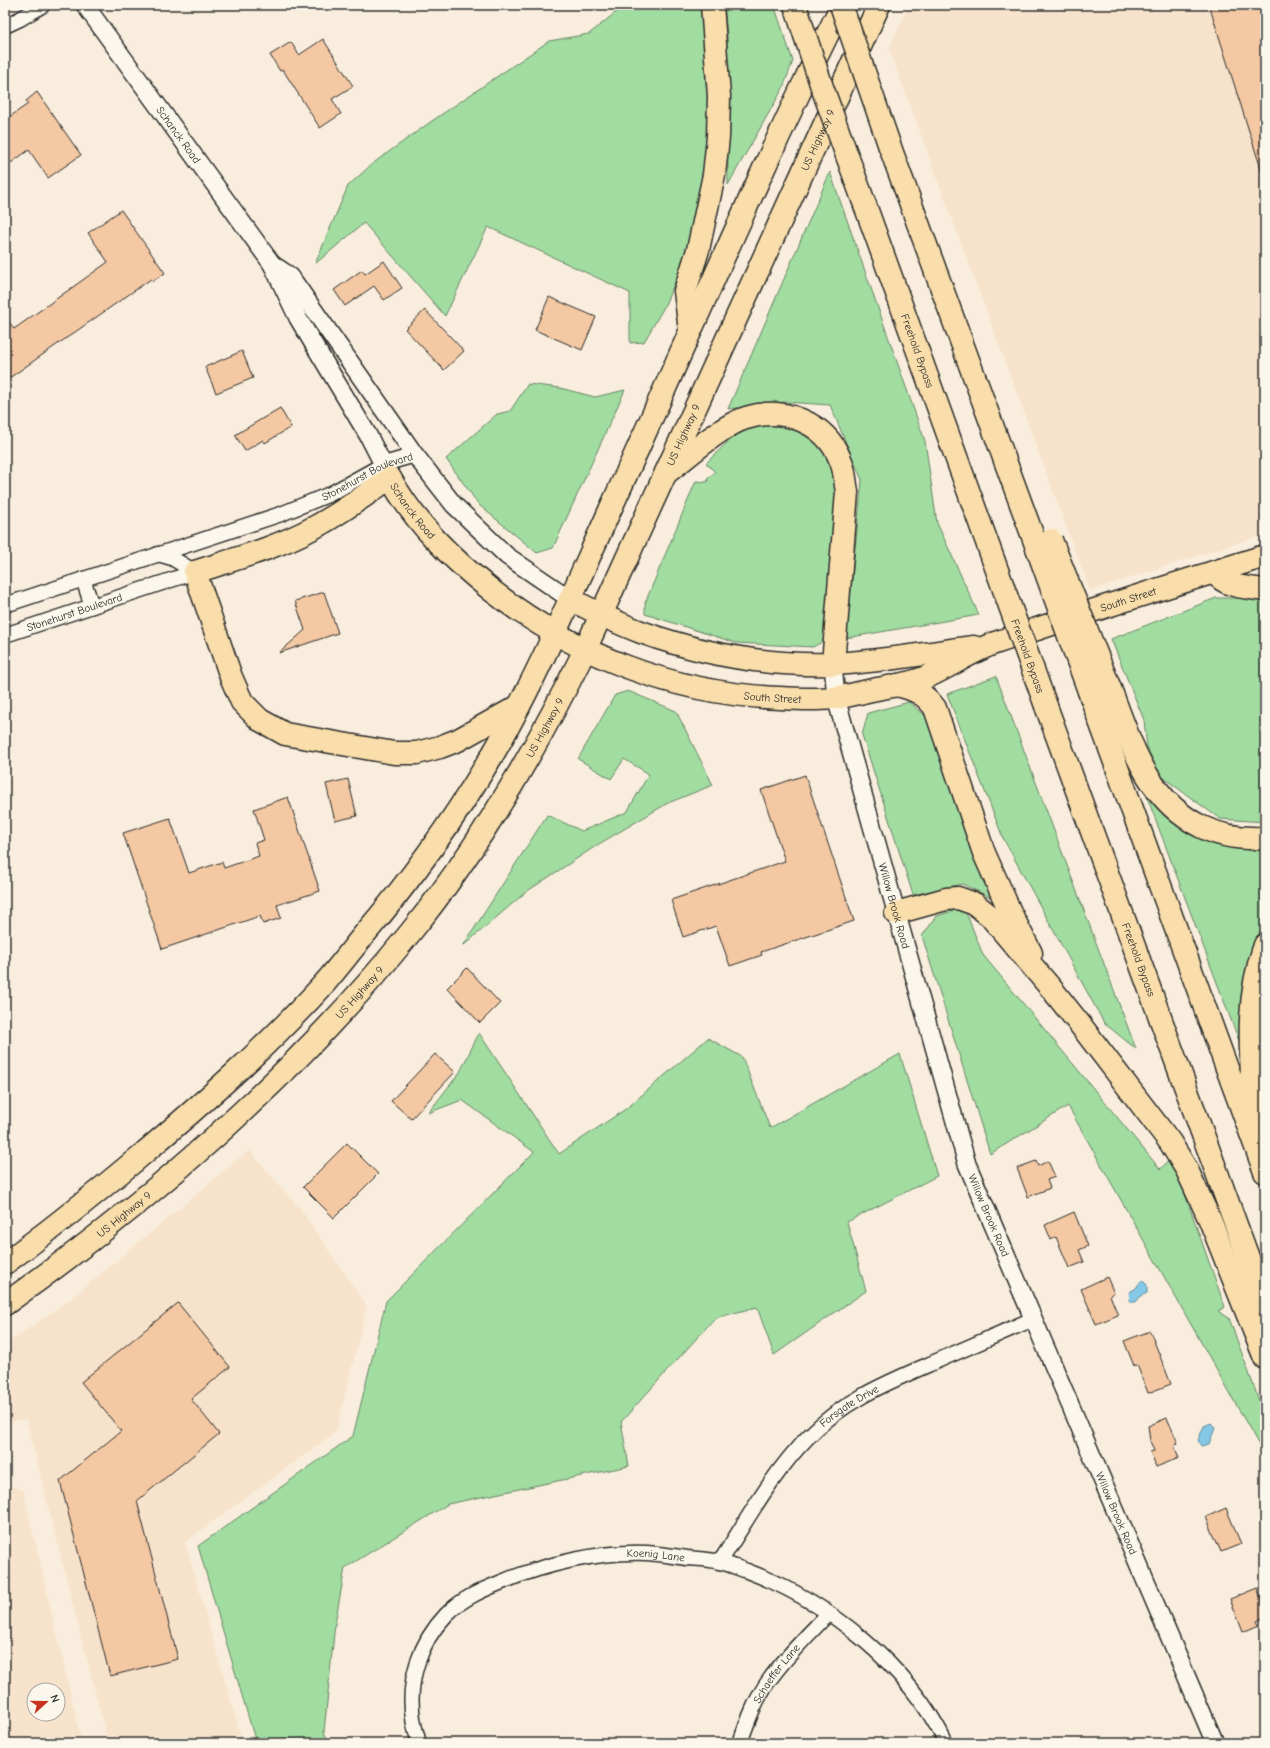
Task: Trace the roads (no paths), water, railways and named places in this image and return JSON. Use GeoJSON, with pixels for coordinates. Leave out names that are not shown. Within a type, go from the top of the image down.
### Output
{"type":"FeatureCollection","features":[{"type":"Feature","properties":{"kind":"main road"},"geometry":{"type":"LineString","coordinates":[[690,331],[686,291],[698,250],[714,175],[718,137],[719,96],[712,5]]}},
{"type":"Feature","properties":{"kind":"main road","name":"Freehold Bypass"},"geometry":{"type":"LineString","coordinates":[[795,5],[822,87],[1046,706],[1265,1304]]}},
{"type":"Feature","properties":{"kind":"main road"},"geometry":{"type":"LineString","coordinates":[[5,1263],[90,1198],[230,1078],[321,987],[383,914],[430,851],[492,756],[555,634],[690,331],[841,5]]}},
{"type":"Feature","properties":{"kind":"main road"},"geometry":{"type":"LineString","coordinates":[[841,5],[890,147],[979,390],[1044,543],[1100,690],[1265,1172]]}},
{"type":"Feature","properties":{"kind":"main road","name":"US Highway 9"},"geometry":{"type":"LineString","coordinates":[[5,1304],[53,1270],[97,1235],[225,1128],[330,1026],[361,993],[415,927],[472,848],[523,768],[585,650],[879,5]]}},
{"type":"Feature","properties":{"kind":"main road"},"geometry":{"type":"LineString","coordinates":[[665,474],[727,428],[746,418],[763,414],[778,414],[796,417],[814,426],[826,436],[840,459],[845,474],[847,492],[833,664]]}},
{"type":"Feature","properties":{"kind":"main road","name":"Stonehurst Boulevard"},"geometry":{"type":"LineString","coordinates":[[195,572],[270,547],[312,529],[336,515],[387,471]]}},
{"type":"Feature","properties":{"kind":"main road","name":"Schanck Road"},"geometry":{"type":"LineString","coordinates":[[387,471],[400,496],[416,518],[446,551],[474,577],[507,603],[555,634]]}},
{"type":"Feature","properties":{"kind":"main road","name":"South Street"},"geometry":{"type":"LineString","coordinates":[[555,634],[585,650],[629,668],[663,679],[717,692],[764,698],[836,698],[898,685],[923,678],[991,645],[1265,556]]}},
{"type":"Feature","properties":{"kind":"main road"},"geometry":{"type":"LineString","coordinates":[[195,572],[231,677],[242,702],[260,720],[285,734],[394,753],[417,753],[440,747],[458,740],[519,706]]}},
{"type":"Feature","properties":{"kind":"main road"},"geometry":{"type":"LineString","coordinates":[[1214,572],[1219,579],[1227,584],[1265,590]]}},
{"type":"Feature","properties":{"kind":"main road","name":"South Street"},"geometry":{"type":"LineString","coordinates":[[570,599],[641,632],[702,651],[795,664],[833,664],[991,645]]}},
{"type":"Feature","properties":{"kind":"main road"},"geometry":{"type":"LineString","coordinates":[[898,685],[913,689],[923,694],[935,708],[984,853],[996,882],[1030,952],[1055,993]]}},
{"type":"Feature","properties":{"kind":"main road"},"geometry":{"type":"LineString","coordinates":[[1100,690],[1151,783],[1163,798],[1180,814],[1191,822],[1210,831],[1235,837],[1265,838]]}},
{"type":"Feature","properties":{"kind":"main road"},"geometry":{"type":"LineString","coordinates":[[896,913],[946,899],[958,898],[975,904],[990,916],[1055,993],[1082,1026],[1170,1142],[1187,1170],[1210,1220],[1265,1358]]}},
{"type":"Feature","properties":{"kind":"main road"},"geometry":{"type":"LineString","coordinates":[[1256,1147],[1250,1020],[1255,974],[1265,945]]}},
{"type":"Feature","properties":{"kind":"street"},"geometry":{"type":"LineString","coordinates":[[5,26],[43,5]]}},
{"type":"Feature","properties":{"kind":"street","name":"Schanck Road"},"geometry":{"type":"LineString","coordinates":[[85,5],[272,264],[298,318],[368,435],[387,471]]}},
{"type":"Feature","properties":{"kind":"street","name":"Schanck Road"},"geometry":{"type":"LineString","coordinates":[[272,264],[290,276],[415,455],[454,505],[484,536],[518,565],[570,599]]}},
{"type":"Feature","properties":{"kind":"street","name":"Stonehurst Boulevard"},"geometry":{"type":"LineString","coordinates":[[5,605],[280,514],[387,471],[415,455]]}},
{"type":"Feature","properties":{"kind":"street"},"geometry":{"type":"LineString","coordinates":[[158,554],[172,558],[195,572]]}},
{"type":"Feature","properties":{"kind":"street","name":"Stonehurst Boulevard"},"geometry":{"type":"LineString","coordinates":[[5,635],[195,572]]}},
{"type":"Feature","properties":{"kind":"street"},"geometry":{"type":"LineString","coordinates":[[84,579],[92,606]]}},
{"type":"Feature","properties":{"kind":"street","name":"Willow Brook Road"},"geometry":{"type":"LineString","coordinates":[[833,664],[836,698],[968,1164],[1215,1743]]}},
{"type":"Feature","properties":{"kind":"street","name":"Forsgate Drive"},"geometry":{"type":"LineString","coordinates":[[720,1562],[788,1460],[807,1437],[832,1415],[852,1401],[878,1387],[1033,1319]]}},
{"type":"Feature","properties":{"kind":"street","name":"Koenig Lane"},"geometry":{"type":"LineString","coordinates":[[419,1743],[413,1718],[411,1697],[415,1671],[422,1650],[434,1629],[458,1604],[472,1595],[517,1576],[573,1560],[613,1555],[647,1553],[720,1562],[760,1576],[781,1586],[828,1614],[870,1644],[887,1661],[917,1696],[946,1743]]}},
{"type":"Feature","properties":{"kind":"street","name":"Schaeffer Lane"},"geometry":{"type":"LineString","coordinates":[[740,1743],[758,1698],[770,1679],[784,1660],[828,1614]]}},
{"type":"Feature","properties":{"kind":"water"},"geometry":{"type":"Polygon","coordinates":[[[1142,1280],[1147,1285],[1147,1293],[1141,1296],[1136,1302],[1130,1302],[1129,1292],[1135,1289],[1142,1280]]]}},
{"type":"Feature","properties":{"kind":"water"},"geometry":{"type":"Polygon","coordinates":[[[1211,1423],[1215,1428],[1209,1444],[1201,1446],[1198,1440],[1204,1426],[1211,1423]]]}}]}
